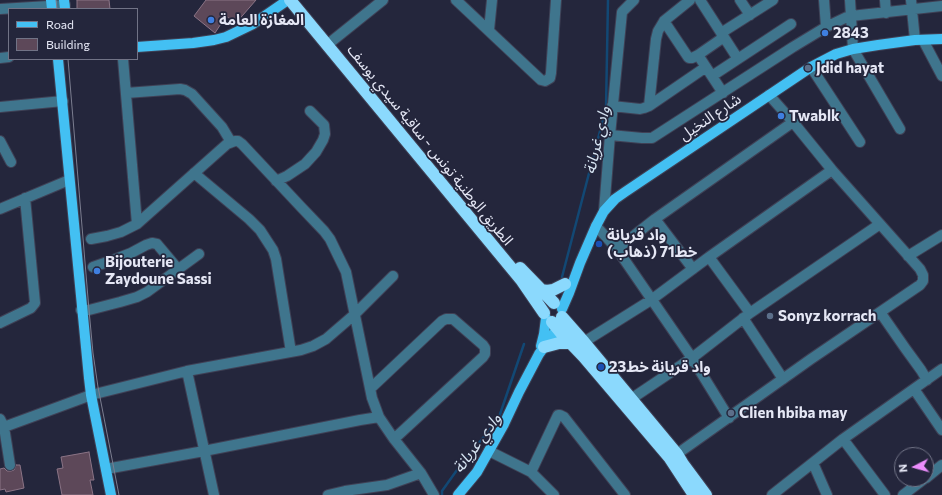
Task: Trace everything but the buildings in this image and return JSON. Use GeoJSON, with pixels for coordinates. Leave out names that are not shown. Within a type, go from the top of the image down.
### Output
{"type":"FeatureCollection","features":[{"type":"Feature","properties":{"kind":"highway","name":"الطريق الوطنية تونس - ساقية سيدي يوسف"},"geometry":{"type":"LineString","coordinates":[[289,0],[330,43],[524,273],[541,290],[571,343],[584,356],[669,458],[694,495]]}},
{"type":"Feature","properties":{"kind":"highway","name":"الطريق الوطنية تونس - ساقية سيدي يوسف"},"geometry":{"type":"LineString","coordinates":[[297,0],[522,281],[555,316],[584,342],[677,454],[706,495]]}},
{"type":"Feature","properties":{"kind":"highway"},"geometry":{"type":"LineString","coordinates":[[541,290],[553,290],[566,284]]}},
{"type":"Feature","properties":{"kind":"highway"},"geometry":{"type":"LineString","coordinates":[[541,350],[559,343],[571,343]]}},
{"type":"Feature","properties":{"kind":"main road"},"geometry":{"type":"LineString","coordinates":[[138,48],[200,42],[226,37],[253,24],[289,0]]}},
{"type":"Feature","properties":{"kind":"main road","name":"شارع النخيل"},"geometry":{"type":"LineString","coordinates":[[555,316],[569,293],[580,263],[604,211],[625,192],[769,95],[800,76],[811,67],[836,54],[853,49],[919,40],[942,39]]}},
{"type":"Feature","properties":{"kind":"main road"},"geometry":{"type":"LineString","coordinates":[[58,60],[63,100],[81,310],[91,395],[111,495]]}},
{"type":"Feature","properties":{"kind":"main road"},"geometry":{"type":"LineString","coordinates":[[458,495],[477,472],[504,424],[541,350],[566,284],[580,263]]}},
{"type":"Feature","properties":{"kind":"main road"},"geometry":{"type":"LineString","coordinates":[[541,350],[544,334],[555,316]]}},
{"type":"Feature","properties":{"kind":"street"},"geometry":{"type":"LineString","coordinates":[[330,43],[383,0]]}},
{"type":"Feature","properties":{"kind":"street"},"geometry":{"type":"LineString","coordinates":[[456,0],[541,80],[545,81],[550,78],[551,73],[556,0]]}},
{"type":"Feature","properties":{"kind":"street"},"geometry":{"type":"LineString","coordinates":[[489,30],[492,0]]}},
{"type":"Feature","properties":{"kind":"street"},"geometry":{"type":"LineString","coordinates":[[604,211],[622,0]]}},
{"type":"Feature","properties":{"kind":"street"},"geometry":{"type":"LineString","coordinates":[[622,12],[634,0]]}},
{"type":"Feature","properties":{"kind":"street"},"geometry":{"type":"LineString","coordinates":[[649,106],[658,31],[664,21],[690,0]]}},
{"type":"Feature","properties":{"kind":"street"},"geometry":{"type":"LineString","coordinates":[[700,0],[738,59]]}},
{"type":"Feature","properties":{"kind":"street"},"geometry":{"type":"LineString","coordinates":[[740,0],[750,15]]}},
{"type":"Feature","properties":{"kind":"street"},"geometry":{"type":"LineString","coordinates":[[664,21],[688,57],[692,58],[698,55],[722,35],[773,0]]}},
{"type":"Feature","properties":{"kind":"street"},"geometry":{"type":"LineString","coordinates":[[824,0],[826,27]]}},
{"type":"Feature","properties":{"kind":"street"},"geometry":{"type":"LineString","coordinates":[[850,0],[853,49],[900,129]]}},
{"type":"Feature","properties":{"kind":"street"},"geometry":{"type":"LineString","coordinates":[[886,0],[886,12]]}},
{"type":"Feature","properties":{"kind":"street"},"geometry":{"type":"LineString","coordinates":[[21,8],[64,5]]}},
{"type":"Feature","properties":{"kind":"street"},"geometry":{"type":"LineString","coordinates":[[911,5],[919,40],[942,76]]}},
{"type":"Feature","properties":{"kind":"street"},"geometry":{"type":"LineString","coordinates":[[610,135],[652,138],[826,27],[851,16],[886,12],[911,5],[942,6]]}},
{"type":"Feature","properties":{"kind":"street"},"geometry":{"type":"LineString","coordinates":[[612,106],[640,109],[649,106],[709,72],[738,59],[791,24]]}},
{"type":"Feature","properties":{"kind":"street"},"geometry":{"type":"LineString","coordinates":[[698,55],[723,92]]}},
{"type":"Feature","properties":{"kind":"street"},"geometry":{"type":"LineString","coordinates":[[123,60],[137,224]]}},
{"type":"Feature","properties":{"kind":"street"},"geometry":{"type":"LineString","coordinates":[[811,67],[860,142]]}},
{"type":"Feature","properties":{"kind":"street"},"geometry":{"type":"LineString","coordinates":[[126,93],[180,89],[185,90],[192,94],[222,127],[231,142]]}},
{"type":"Feature","properties":{"kind":"street"},"geometry":{"type":"LineString","coordinates":[[677,454],[811,358],[920,285],[923,281],[923,275],[920,269],[832,170],[769,95]]}},
{"type":"Feature","properties":{"kind":"street"},"geometry":{"type":"LineString","coordinates":[[0,108],[63,100]]}},
{"type":"Feature","properties":{"kind":"street"},"geometry":{"type":"LineString","coordinates":[[276,181],[287,176],[305,164],[316,152],[323,140],[325,134],[324,125],[310,111]]}},
{"type":"Feature","properties":{"kind":"street"},"geometry":{"type":"LineString","coordinates":[[617,249],[656,219],[793,122]]}},
{"type":"Feature","properties":{"kind":"street"},"geometry":{"type":"LineString","coordinates":[[0,141],[11,162]]}},
{"type":"Feature","properties":{"kind":"street"},"geometry":{"type":"LineString","coordinates":[[91,239],[121,232],[137,224],[227,144],[238,141],[324,230],[330,239],[346,272],[372,398],[380,417],[394,439],[421,473],[434,495]]}},
{"type":"Feature","properties":{"kind":"street"},"geometry":{"type":"LineString","coordinates":[[584,342],[651,300],[832,170]]}},
{"type":"Feature","properties":{"kind":"street"},"geometry":{"type":"LineString","coordinates":[[194,173],[249,219],[260,230],[273,250],[276,259],[291,352]]}},
{"type":"Feature","properties":{"kind":"street"},"geometry":{"type":"LineString","coordinates":[[0,209],[69,180]]}},
{"type":"Feature","properties":{"kind":"street"},"geometry":{"type":"LineString","coordinates":[[0,323],[32,308],[35,303],[25,198]]}},
{"type":"Feature","properties":{"kind":"street"},"geometry":{"type":"LineString","coordinates":[[656,219],[693,269]]}},
{"type":"Feature","properties":{"kind":"street"},"geometry":{"type":"LineString","coordinates":[[631,399],[692,358],[747,316],[880,224]]}},
{"type":"Feature","properties":{"kind":"street"},"geometry":{"type":"LineString","coordinates":[[596,226],[617,249],[692,358],[729,418]]}},
{"type":"Feature","properties":{"kind":"street"},"geometry":{"type":"LineString","coordinates":[[908,256],[942,235]]}},
{"type":"Feature","properties":{"kind":"street"},"geometry":{"type":"LineString","coordinates":[[93,267],[152,243],[157,244],[178,268]]}},
{"type":"Feature","properties":{"kind":"street"},"geometry":{"type":"LineString","coordinates":[[81,310],[89,310],[137,297],[147,292],[199,254]]}},
{"type":"Feature","properties":{"kind":"street"},"geometry":{"type":"LineString","coordinates":[[709,257],[747,316],[783,379]]}},
{"type":"Feature","properties":{"kind":"street"},"geometry":{"type":"LineString","coordinates":[[10,465],[2,423],[91,395],[187,371],[291,352],[313,346],[326,339],[355,314],[393,276]]}},
{"type":"Feature","properties":{"kind":"street"},"geometry":{"type":"LineString","coordinates":[[880,312],[927,380]]}},
{"type":"Feature","properties":{"kind":"street"},"geometry":{"type":"LineString","coordinates":[[371,388],[442,321],[446,319],[453,319],[485,348],[483,358],[394,439]]}},
{"type":"Feature","properties":{"kind":"street"},"geometry":{"type":"LineString","coordinates":[[772,495],[843,439],[942,369]]}},
{"type":"Feature","properties":{"kind":"street"},"geometry":{"type":"LineString","coordinates":[[187,371],[214,495]]}},
{"type":"Feature","properties":{"kind":"street"},"geometry":{"type":"LineString","coordinates":[[914,389],[942,430]]}},
{"type":"Feature","properties":{"kind":"street"},"geometry":{"type":"LineString","coordinates":[[531,472],[557,417],[560,414],[569,423],[625,495]]}},
{"type":"Feature","properties":{"kind":"street"},"geometry":{"type":"LineString","coordinates":[[106,469],[380,417]]}},
{"type":"Feature","properties":{"kind":"street"},"geometry":{"type":"LineString","coordinates":[[843,439],[885,495]]}},
{"type":"Feature","properties":{"kind":"street"},"geometry":{"type":"LineString","coordinates":[[489,451],[531,472],[554,495]]}},
{"type":"Feature","properties":{"kind":"street"},"geometry":{"type":"LineString","coordinates":[[813,463],[827,495]]}},
{"type":"Feature","properties":{"kind":"street"},"geometry":{"type":"LineString","coordinates":[[934,471],[942,465]]}},
{"type":"Feature","properties":{"kind":"street"},"geometry":{"type":"LineString","coordinates":[[328,495],[387,485],[421,473]]}},
{"type":"Feature","properties":{"kind":"street"},"geometry":{"type":"LineString","coordinates":[[903,495],[913,487]]}},
{"type":"Feature","properties":{"kind":"waterway","name":"وادي غريانة"},"geometry":{"type":"LineString","coordinates":[[562,277],[606,108],[608,0]]}},
{"type":"Feature","properties":{"kind":"waterway","name":"وادي غريانة"},"geometry":{"type":"LineString","coordinates":[[442,495],[442,491],[462,463],[498,420],[524,344]]}},
{"type":"Feature","properties":{"kind":"tram line"},"geometry":{"type":"LineString","coordinates":[[56,0],[57,8]]}},
{"type":"Feature","properties":{"kind":"tram line"},"geometry":{"type":"LineString","coordinates":[[68,60],[93,353],[98,387],[119,495]]}},
{"type":"Feature","properties":{"kind":"place","name":"المغازة العامة"},"geometry":{"type":"Point","coordinates":[211,20]}},
{"type":"Feature","properties":{"kind":"place","name":"2843"},"geometry":{"type":"Point","coordinates":[825,33]}},
{"type":"Feature","properties":{"kind":"place","name":"Jdid hayat"},"geometry":{"type":"Point","coordinates":[808,68]}},
{"type":"Feature","properties":{"kind":"place","name":"Twablk"},"geometry":{"type":"Point","coordinates":[781,116]}},
{"type":"Feature","properties":{"kind":"place","name":"واد قريانة خط71 (ذهاب)"},"geometry":{"type":"Point","coordinates":[599,244]}},
{"type":"Feature","properties":{"kind":"place","name":"Bijouterie Zaydoune Sassi"},"geometry":{"type":"Point","coordinates":[97,271]}},
{"type":"Feature","properties":{"kind":"place","name":"Sonyz korrach"},"geometry":{"type":"Point","coordinates":[770,316]}},
{"type":"Feature","properties":{"kind":"place","name":"واد قريانة خط23"},"geometry":{"type":"Point","coordinates":[601,367]}},
{"type":"Feature","properties":{"kind":"place","name":"Clien hbiba may"},"geometry":{"type":"Point","coordinates":[731,413]}}]}
